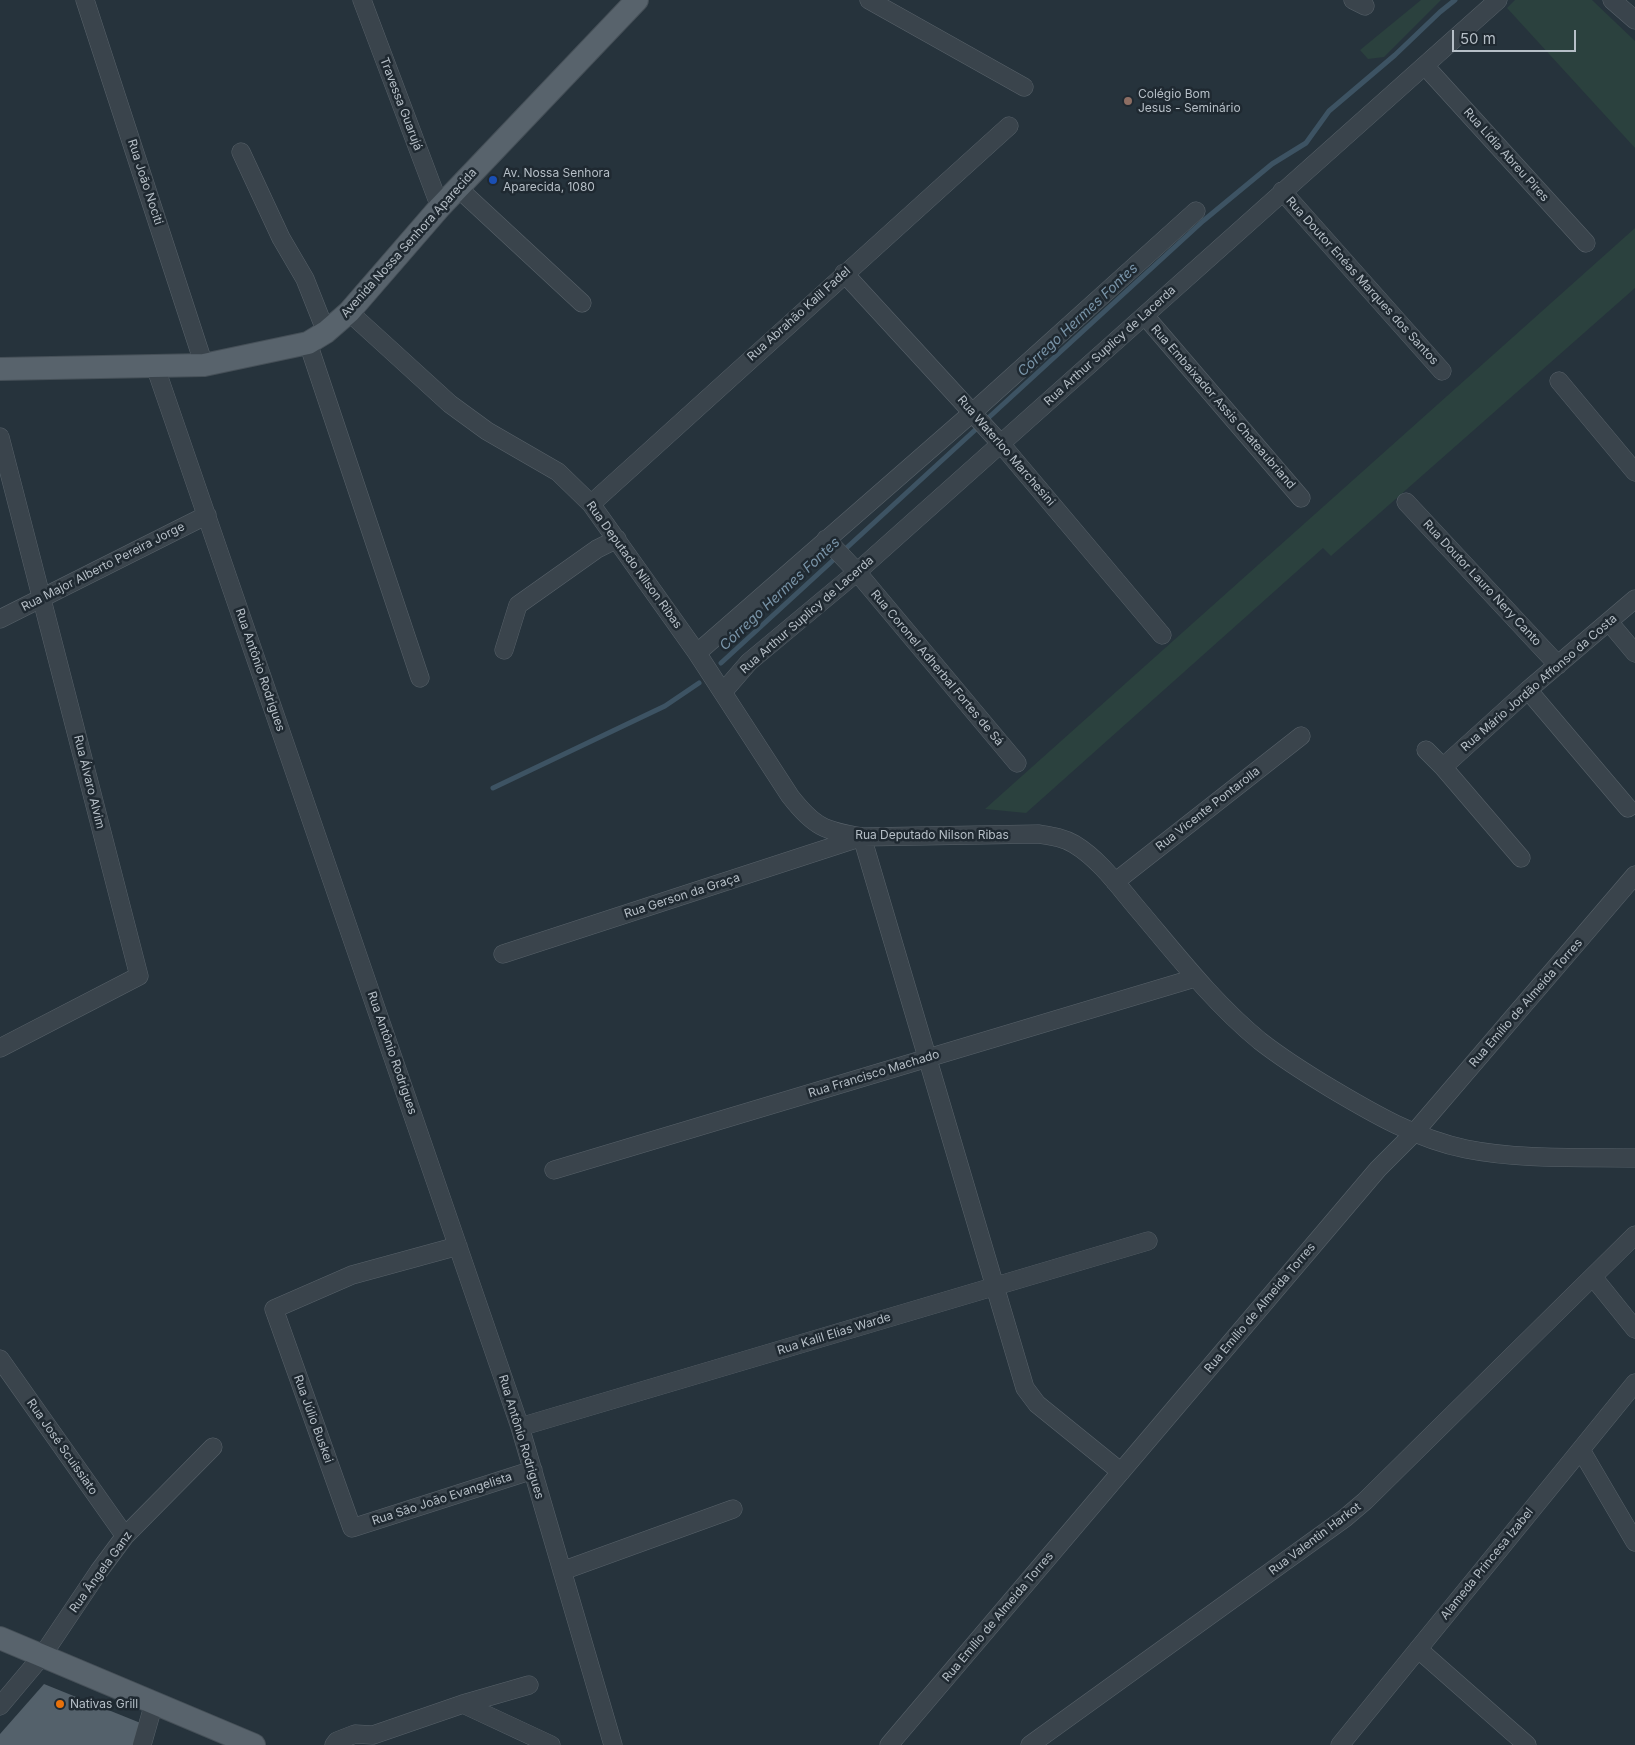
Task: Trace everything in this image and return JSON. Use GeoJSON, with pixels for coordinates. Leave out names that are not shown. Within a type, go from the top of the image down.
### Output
{"type":"FeatureCollection","features":[{"type":"Feature","properties":{"kind":"main road","name":"Avenida Nossa Senhora Aparecida"},"geometry":{"type":"LineString","coordinates":[[0,368],[204,364],[317,337],[349,312],[440,207],[637,0]]}},
{"type":"Feature","properties":{"kind":"main road"},"geometry":{"type":"LineString","coordinates":[[0,1638],[254,1745]]}},
{"type":"Feature","properties":{"kind":"street","name":"Rua João Nociti"},"geometry":{"type":"LineString","coordinates":[[85,0],[204,364]]}},
{"type":"Feature","properties":{"kind":"street","name":"Travessa Guarujá"},"geometry":{"type":"LineString","coordinates":[[362,0],[440,207]]}},
{"type":"Feature","properties":{"kind":"street"},"geometry":{"type":"LineString","coordinates":[[869,0],[1024,87]]}},
{"type":"Feature","properties":{"kind":"street","name":"Rua Arthur Suplicy de Lacerda"},"geometry":{"type":"LineString","coordinates":[[723,692],[748,662],[857,572],[1498,0]]}},
{"type":"Feature","properties":{"kind":"street"},"geometry":{"type":"LineString","coordinates":[[1612,0],[1635,20]]}},
{"type":"Feature","properties":{"kind":"street","name":"Rua Lídia Abreu Pires"},"geometry":{"type":"LineString","coordinates":[[1425,66],[1586,243]]}},
{"type":"Feature","properties":{"kind":"street","name":"Rua Abrahão Kalil Fadel"},"geometry":{"type":"LineString","coordinates":[[591,504],[1009,126]]}},
{"type":"Feature","properties":{"kind":"street"},"geometry":{"type":"LineString","coordinates":[[241,152],[281,238],[305,279],[317,337],[420,678]]}},
{"type":"Feature","properties":{"kind":"street"},"geometry":{"type":"LineString","coordinates":[[458,188],[582,303]]}},
{"type":"Feature","properties":{"kind":"street","name":"Rua Doutor Enéas Marques dos Santos"},"geometry":{"type":"LineString","coordinates":[[1282,191],[1442,371]]}},
{"type":"Feature","properties":{"kind":"street"},"geometry":{"type":"LineString","coordinates":[[697,653],[973,412],[1196,211]]}},
{"type":"Feature","properties":{"kind":"street","name":"Rua Waterloo Marchesini"},"geometry":{"type":"LineString","coordinates":[[844,274],[973,412],[1162,634]]}},
{"type":"Feature","properties":{"kind":"street","name":"Rua Deputado Nilson Ribas"},"geometry":{"type":"LineString","coordinates":[[349,312],[450,404],[487,431],[558,472],[591,504],[697,653],[801,810],[822,828],[836,833],[862,837],[1038,834],[1056,836],[1073,844],[1090,856],[1195,978],[1259,1040],[1356,1104],[1414,1133],[1437,1142],[1466,1149],[1496,1153],[1635,1158]]}},
{"type":"Feature","properties":{"kind":"street","name":"Rua Embaixador Assis Chateaubriand"},"geometry":{"type":"LineString","coordinates":[[1144,316],[1301,498]]}},
{"type":"Feature","properties":{"kind":"street","name":"Rua Antônio Rodrigues"},"geometry":{"type":"LineString","coordinates":[[155,366],[520,1427],[613,1745]]}},
{"type":"Feature","properties":{"kind":"street"},"geometry":{"type":"LineString","coordinates":[[1559,381],[1635,472]]}},
{"type":"Feature","properties":{"kind":"street","name":"Rua Álvaro Alvim"},"geometry":{"type":"LineString","coordinates":[[0,437],[140,976],[0,1048]]}},
{"type":"Feature","properties":{"kind":"street","name":"Rua Doutor Lauro Nery Canto"},"geometry":{"type":"LineString","coordinates":[[1406,502],[1558,664]]}},
{"type":"Feature","properties":{"kind":"street","name":"Rua Major Alberto Pereira Jorge"},"geometry":{"type":"LineString","coordinates":[[0,619],[207,515]]}},
{"type":"Feature","properties":{"kind":"street"},"geometry":{"type":"LineString","coordinates":[[504,650],[518,605],[597,550],[617,539]]}},
{"type":"Feature","properties":{"kind":"street","name":"Rua Coronel Adherbal Fortes de Sá"},"geometry":{"type":"LineString","coordinates":[[826,539],[857,572],[1017,763]]}},
{"type":"Feature","properties":{"kind":"street","name":"Rua Mário Jordão Affonso da Costa"},"geometry":{"type":"LineString","coordinates":[[1443,767],[1528,690],[1635,599]]}},
{"type":"Feature","properties":{"kind":"street"},"geometry":{"type":"LineString","coordinates":[[1609,622],[1635,653]]}},
{"type":"Feature","properties":{"kind":"street"},"geometry":{"type":"LineString","coordinates":[[1528,690],[1628,808]]}},
{"type":"Feature","properties":{"kind":"street","name":"Rua Vicente Pontarolla"},"geometry":{"type":"LineString","coordinates":[[1114,882],[1301,736]]}},
{"type":"Feature","properties":{"kind":"street"},"geometry":{"type":"LineString","coordinates":[[1426,750],[1443,767],[1521,858]]}},
{"type":"Feature","properties":{"kind":"street"},"geometry":{"type":"LineString","coordinates":[[862,837],[1022,1379],[1030,1396],[1121,1472]]}},
{"type":"Feature","properties":{"kind":"street","name":"Rua Gerson da Graça"},"geometry":{"type":"LineString","coordinates":[[503,954],[862,837]]}},
{"type":"Feature","properties":{"kind":"street","name":"Rua Emílio de Almeida Torres"},"geometry":{"type":"LineString","coordinates":[[889,1745],[1378,1169],[1414,1133],[1635,875]]}},
{"type":"Feature","properties":{"kind":"street","name":"Rua Francisco Machado"},"geometry":{"type":"LineString","coordinates":[[554,1170],[1195,978]]}},
{"type":"Feature","properties":{"kind":"street","name":"Rua Valentin Harkot"},"geometry":{"type":"LineString","coordinates":[[1030,1745],[1346,1518],[1635,1235]]}},
{"type":"Feature","properties":{"kind":"street","name":"Rua Kalil Elias Warde"},"geometry":{"type":"LineString","coordinates":[[520,1427],[1148,1241]]}},
{"type":"Feature","properties":{"kind":"street","name":"Rua Júlio Buskei"},"geometry":{"type":"LineString","coordinates":[[352,1528],[274,1309],[357,1273],[458,1246]]}},
{"type":"Feature","properties":{"kind":"street"},"geometry":{"type":"LineString","coordinates":[[1593,1276],[1635,1329]]}},
{"type":"Feature","properties":{"kind":"street","name":"Rua José Scuissiato"},"geometry":{"type":"LineString","coordinates":[[0,1359],[125,1536]]}},
{"type":"Feature","properties":{"kind":"street","name":"Alameda Princesa Izabel"},"geometry":{"type":"LineString","coordinates":[[1340,1745],[1635,1383]]}},
{"type":"Feature","properties":{"kind":"street","name":"Rua Ângela Ganz"},"geometry":{"type":"LineString","coordinates":[[0,1706],[42,1656],[125,1536],[213,1447]]}},
{"type":"Feature","properties":{"kind":"street"},"geometry":{"type":"LineString","coordinates":[[1580,1450],[1635,1542]]}},
{"type":"Feature","properties":{"kind":"street","name":"Rua São João Evangelista"},"geometry":{"type":"LineString","coordinates":[[352,1528],[533,1470]]}},
{"type":"Feature","properties":{"kind":"street"},"geometry":{"type":"LineString","coordinates":[[562,1571],[733,1509]]}},
{"type":"Feature","properties":{"kind":"street"},"geometry":{"type":"LineString","coordinates":[[1418,1649],[1528,1745]]}},
{"type":"Feature","properties":{"kind":"street"},"geometry":{"type":"LineString","coordinates":[[334,1745],[337,1741],[354,1734],[371,1740],[463,1704],[529,1685]]}},
{"type":"Feature","properties":{"kind":"street"},"geometry":{"type":"LineString","coordinates":[[142,1745],[154,1703]]}},
{"type":"Feature","properties":{"kind":"street"},"geometry":{"type":"LineString","coordinates":[[463,1704],[550,1745]]}},
{"type":"Feature","properties":{"kind":"green space"},"geometry":{"type":"Polygon","coordinates":[[[1421,0],[1441,0],[1384,57],[1368,59],[1360,50],[1421,0]]]}},
{"type":"Feature","properties":{"kind":"green space"},"geometry":{"type":"Polygon","coordinates":[[[1515,0],[1592,0],[1635,41],[1635,148],[1507,8],[1515,0]]]}},
{"type":"Feature","properties":{"kind":"green space"},"geometry":{"type":"Polygon","coordinates":[[[1635,228],[1635,288],[1331,556],[1323,548],[1026,813],[985,809],[1635,228]]]}},
{"type":"Feature","properties":{"kind":"building","name":"Nativas Grill"},"geometry":{"type":"Polygon","coordinates":[[[44,1684],[143,1724],[137,1745],[0,1745],[0,1734],[44,1684]]]}},
{"type":"Feature","properties":{"kind":"waterway","name":"Córrego Hermes Fontes"},"geometry":{"type":"LineString","coordinates":[[721,663],[1203,221],[1272,164],[1306,143],[1329,111],[1395,55],[1455,0]]}},
{"type":"Feature","properties":{"kind":"waterway"},"geometry":{"type":"LineString","coordinates":[[493,788],[665,706],[699,683]]}},
{"type":"Feature","properties":{"kind":"place","name":"Colégio Bom Jesus - Seminário"},"geometry":{"type":"Point","coordinates":[1128,101]}},
{"type":"Feature","properties":{"kind":"place","name":"Av. Nossa Senhora Aparecida, 1080"},"geometry":{"type":"Point","coordinates":[493,180]}},
{"type":"Feature","properties":{"kind":"place","name":"Nativas Grill"},"geometry":{"type":"Point","coordinates":[60,1704]}}]}
